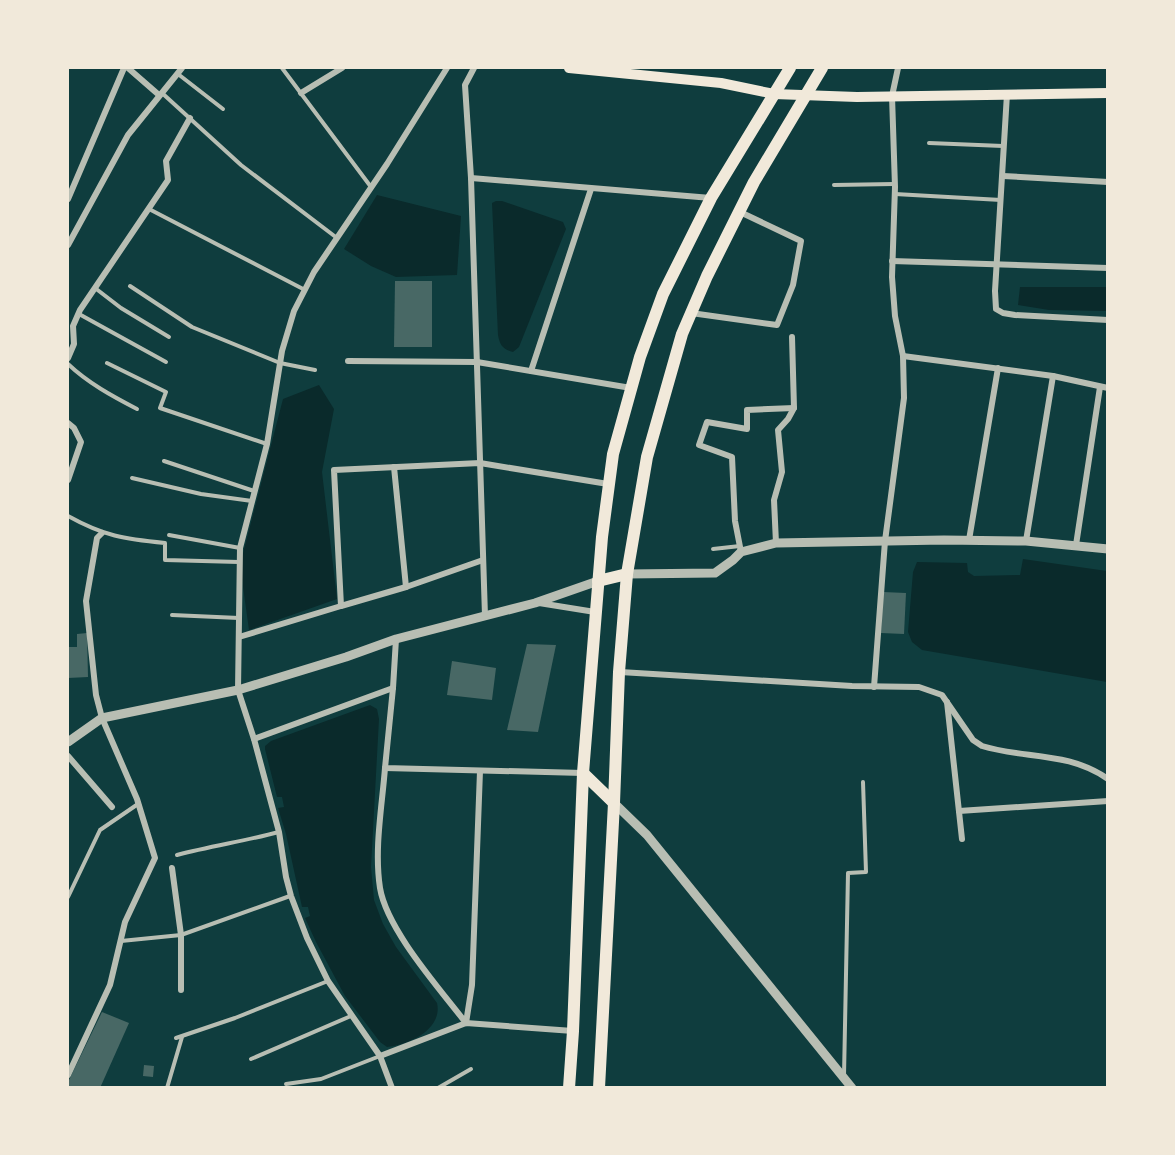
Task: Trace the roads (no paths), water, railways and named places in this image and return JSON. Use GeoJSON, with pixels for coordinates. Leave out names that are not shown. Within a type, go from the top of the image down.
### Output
{"type":"FeatureCollection","features":[{"type":"Feature","properties":{"kind":"main road"},"geometry":{"type":"LineString","coordinates":[[568,68],[721,83],[774,94],[892,96],[1107,93]]}},
{"type":"Feature","properties":{"kind":"main road"},"geometry":{"type":"LineString","coordinates":[[568,1088],[573,1031],[583,773],[595,612],[613,454],[631,388],[663,294],[711,198],[790,68]]}},
{"type":"Feature","properties":{"kind":"main road"},"geometry":{"type":"LineString","coordinates":[[598,1088],[619,672],[627,574],[647,457],[682,334],[691,313],[739,211],[822,68]]}},
{"type":"Feature","properties":{"kind":"main road"},"geometry":{"type":"LineString","coordinates":[[598,581],[627,574]]}},
{"type":"Feature","properties":{"kind":"main road"},"geometry":{"type":"LineString","coordinates":[[583,773],[614,803]]}},
{"type":"Feature","properties":{"kind":"street"},"geometry":{"type":"LineString","coordinates":[[68,199],[126,68],[160,94]]}},
{"type":"Feature","properties":{"kind":"street"},"geometry":{"type":"LineString","coordinates":[[69,244],[128,135],[182,68]]}},
{"type":"Feature","properties":{"kind":"street"},"geometry":{"type":"LineString","coordinates":[[301,93],[342,68]]}},
{"type":"Feature","properties":{"kind":"street"},"geometry":{"type":"LineString","coordinates":[[393,1088],[380,1056],[328,981],[307,938],[291,896],[279,832],[238,690],[239,562],[240,548],[267,444],[280,363],[294,311],[314,272],[447,68]]}},
{"type":"Feature","properties":{"kind":"street"},"geometry":{"type":"LineString","coordinates":[[474,68],[465,85],[471,178],[485,616]]}},
{"type":"Feature","properties":{"kind":"street"},"geometry":{"type":"LineString","coordinates":[[874,687],[885,541],[904,398],[903,356],[895,316],[892,261],[895,194],[892,96],[893,81],[898,68]]}},
{"type":"Feature","properties":{"kind":"street"},"geometry":{"type":"LineString","coordinates":[[1007,93],[994,291],[996,309],[998,312],[1016,315],[1107,320]]}},
{"type":"Feature","properties":{"kind":"street"},"geometry":{"type":"LineString","coordinates":[[68,358],[74,344],[73,326],[79,314],[168,180],[166,161],[190,118]]}},
{"type":"Feature","properties":{"kind":"street"},"geometry":{"type":"LineString","coordinates":[[1003,176],[1107,182]]}},
{"type":"Feature","properties":{"kind":"street"},"geometry":{"type":"LineString","coordinates":[[471,178],[711,198]]}},
{"type":"Feature","properties":{"kind":"street"},"geometry":{"type":"LineString","coordinates":[[531,371],[591,189]]}},
{"type":"Feature","properties":{"kind":"street"},"geometry":{"type":"LineString","coordinates":[[691,313],[777,325],[793,285],[801,241],[739,211]]}},
{"type":"Feature","properties":{"kind":"street"},"geometry":{"type":"LineString","coordinates":[[892,261],[1107,268]]}},
{"type":"Feature","properties":{"kind":"street"},"geometry":{"type":"LineString","coordinates":[[776,543],[774,500],[782,472],[777,430],[788,419],[794,408],[792,337]]}},
{"type":"Feature","properties":{"kind":"street"},"geometry":{"type":"LineString","coordinates":[[903,356],[1053,376],[1104,388],[1076,545]]}},
{"type":"Feature","properties":{"kind":"street"},"geometry":{"type":"LineString","coordinates":[[348,361],[477,362],[631,388]]}},
{"type":"Feature","properties":{"kind":"street"},"geometry":{"type":"LineString","coordinates":[[969,540],[998,368]]}},
{"type":"Feature","properties":{"kind":"street"},"geometry":{"type":"LineString","coordinates":[[1026,541],[1053,376]]}},
{"type":"Feature","properties":{"kind":"street"},"geometry":{"type":"LineString","coordinates":[[627,574],[715,573],[733,560],[740,549],[735,521],[732,457],[699,445],[707,422],[747,429],[747,410],[794,408]]}},
{"type":"Feature","properties":{"kind":"street"},"geometry":{"type":"LineString","coordinates":[[68,423],[74,428],[81,442],[68,480]]}},
{"type":"Feature","properties":{"kind":"street"},"geometry":{"type":"LineString","coordinates":[[341,606],[334,470],[480,463],[608,484]]}},
{"type":"Feature","properties":{"kind":"street"},"geometry":{"type":"LineString","coordinates":[[394,468],[406,587]]}},
{"type":"Feature","properties":{"kind":"street"},"geometry":{"type":"LineString","coordinates":[[68,1075],[70,1064],[110,984],[125,922],[155,858],[139,803],[102,718],[96,694],[86,601],[97,538],[102,533]]}},
{"type":"Feature","properties":{"kind":"street"},"geometry":{"type":"LineString","coordinates":[[740,549],[776,543],[969,540],[1026,541],[1107,549]]}},
{"type":"Feature","properties":{"kind":"street"},"geometry":{"type":"LineString","coordinates":[[238,637],[406,587],[483,560]]}},
{"type":"Feature","properties":{"kind":"street"},"geometry":{"type":"LineString","coordinates":[[68,742],[102,718],[238,690],[396,639],[535,603],[598,581]]}},
{"type":"Feature","properties":{"kind":"street"},"geometry":{"type":"LineString","coordinates":[[535,603],[595,612]]}},
{"type":"Feature","properties":{"kind":"street"},"geometry":{"type":"LineString","coordinates":[[396,639],[379,845],[381,889],[393,921],[406,945],[466,1023]]}},
{"type":"Feature","properties":{"kind":"street"},"geometry":{"type":"LineString","coordinates":[[619,672],[874,687],[919,687],[936,692],[947,701],[973,740],[982,746],[1047,756],[1074,763],[1100,773],[1107,779]]}},
{"type":"Feature","properties":{"kind":"street"},"geometry":{"type":"LineString","coordinates":[[254,739],[393,688]]}},
{"type":"Feature","properties":{"kind":"street"},"geometry":{"type":"LineString","coordinates":[[947,701],[962,839]]}},
{"type":"Feature","properties":{"kind":"street"},"geometry":{"type":"LineString","coordinates":[[68,756],[112,807]]}},
{"type":"Feature","properties":{"kind":"street"},"geometry":{"type":"LineString","coordinates":[[385,768],[583,773]]}},
{"type":"Feature","properties":{"kind":"street"},"geometry":{"type":"LineString","coordinates":[[466,1023],[472,985],[480,771]]}},
{"type":"Feature","properties":{"kind":"street"},"geometry":{"type":"LineString","coordinates":[[959,811],[1107,801]]}},
{"type":"Feature","properties":{"kind":"street"},"geometry":{"type":"LineString","coordinates":[[614,803],[647,835],[852,1088]]}},
{"type":"Feature","properties":{"kind":"street"},"geometry":{"type":"LineString","coordinates":[[172,868],[181,935],[181,990]]}},
{"type":"Feature","properties":{"kind":"street"},"geometry":{"type":"LineString","coordinates":[[380,1056],[466,1023],[573,1031]]}},
{"type":"Feature","properties":{"kind":"lane"},"geometry":{"type":"LineString","coordinates":[[282,68],[371,187]]}},
{"type":"Feature","properties":{"kind":"lane"},"geometry":{"type":"LineString","coordinates":[[177,74],[223,109]]}},
{"type":"Feature","properties":{"kind":"lane"},"geometry":{"type":"LineString","coordinates":[[160,94],[241,165],[337,238]]}},
{"type":"Feature","properties":{"kind":"lane"},"geometry":{"type":"LineString","coordinates":[[929,143],[1005,146]]}},
{"type":"Feature","properties":{"kind":"lane"},"geometry":{"type":"LineString","coordinates":[[834,185],[894,184]]}},
{"type":"Feature","properties":{"kind":"lane"},"geometry":{"type":"LineString","coordinates":[[895,194],[1001,200]]}},
{"type":"Feature","properties":{"kind":"lane"},"geometry":{"type":"LineString","coordinates":[[148,209],[305,290]]}},
{"type":"Feature","properties":{"kind":"lane"},"geometry":{"type":"LineString","coordinates":[[130,286],[192,327],[280,363],[315,370]]}},
{"type":"Feature","properties":{"kind":"lane"},"geometry":{"type":"LineString","coordinates":[[95,288],[121,308],[169,337]]}},
{"type":"Feature","properties":{"kind":"lane"},"geometry":{"type":"LineString","coordinates":[[79,314],[166,362]]}},
{"type":"Feature","properties":{"kind":"lane"},"geometry":{"type":"LineString","coordinates":[[68,363],[77,373],[111,396],[137,409]]}},
{"type":"Feature","properties":{"kind":"lane"},"geometry":{"type":"LineString","coordinates":[[107,363],[166,392],[160,408],[267,444]]}},
{"type":"Feature","properties":{"kind":"lane"},"geometry":{"type":"LineString","coordinates":[[164,461],[254,491]]}},
{"type":"Feature","properties":{"kind":"lane"},"geometry":{"type":"LineString","coordinates":[[132,478],[201,494],[252,501]]}},
{"type":"Feature","properties":{"kind":"lane"},"geometry":{"type":"LineString","coordinates":[[68,516],[102,533],[126,539],[165,543],[165,560],[239,562]]}},
{"type":"Feature","properties":{"kind":"lane"},"geometry":{"type":"LineString","coordinates":[[169,535],[240,548]]}},
{"type":"Feature","properties":{"kind":"lane"},"geometry":{"type":"LineString","coordinates":[[713,549],[740,549]]}},
{"type":"Feature","properties":{"kind":"lane"},"geometry":{"type":"LineString","coordinates":[[172,615],[239,618]]}},
{"type":"Feature","properties":{"kind":"lane"},"geometry":{"type":"LineString","coordinates":[[844,1077],[848,873],[866,872],[863,782]]}},
{"type":"Feature","properties":{"kind":"lane"},"geometry":{"type":"LineString","coordinates":[[68,897],[100,830],[139,803]]}},
{"type":"Feature","properties":{"kind":"lane"},"geometry":{"type":"LineString","coordinates":[[177,855],[212,845],[244,842],[279,832]]}},
{"type":"Feature","properties":{"kind":"lane"},"geometry":{"type":"LineString","coordinates":[[121,941],[181,935],[291,896]]}},
{"type":"Feature","properties":{"kind":"lane"},"geometry":{"type":"LineString","coordinates":[[176,1038],[235,1018],[328,981]]}},
{"type":"Feature","properties":{"kind":"lane"},"geometry":{"type":"LineString","coordinates":[[251,1059],[351,1016]]}},
{"type":"Feature","properties":{"kind":"lane"},"geometry":{"type":"LineString","coordinates":[[167,1088],[183,1036]]}},
{"type":"Feature","properties":{"kind":"lane"},"geometry":{"type":"LineString","coordinates":[[286,1084],[321,1079],[380,1056]]}},
{"type":"Feature","properties":{"kind":"lane"},"geometry":{"type":"LineString","coordinates":[[438,1088],[471,1069]]}},
{"type":"Feature","properties":{"kind":"water"},"geometry":{"type":"Polygon","coordinates":[[[377,195],[461,216],[457,275],[396,277],[371,266],[344,249],[377,195]]]}},
{"type":"Feature","properties":{"kind":"water"},"geometry":{"type":"Polygon","coordinates":[[[496,201],[563,222],[566,229],[519,347],[513,352],[502,346],[498,335],[492,203],[496,201]]]}},
{"type":"Feature","properties":{"kind":"water"},"geometry":{"type":"Polygon","coordinates":[[[1020,287],[1107,287],[1107,311],[1049,310],[1018,305],[1020,287]]]}},
{"type":"Feature","properties":{"kind":"water"},"geometry":{"type":"Polygon","coordinates":[[[319,385],[334,409],[322,472],[337,599],[249,630],[240,565],[283,399],[319,385]]]}},
{"type":"Feature","properties":{"kind":"water"},"geometry":{"type":"Polygon","coordinates":[[[1023,559],[1107,571],[1107,682],[922,650],[912,642],[908,632],[913,572],[917,562],[967,563],[968,572],[974,576],[1020,575],[1023,559]]]}},
{"type":"Feature","properties":{"kind":"water"},"geometry":{"type":"Polygon","coordinates":[[[370,705],[377,709],[379,719],[371,867],[374,900],[383,924],[396,947],[437,1003],[435,1021],[430,1028],[405,1043],[387,1047],[380,1042],[345,996],[305,918],[310,916],[308,907],[302,907],[278,808],[284,807],[282,797],[277,797],[265,749],[271,741],[370,705]]]}}]}
